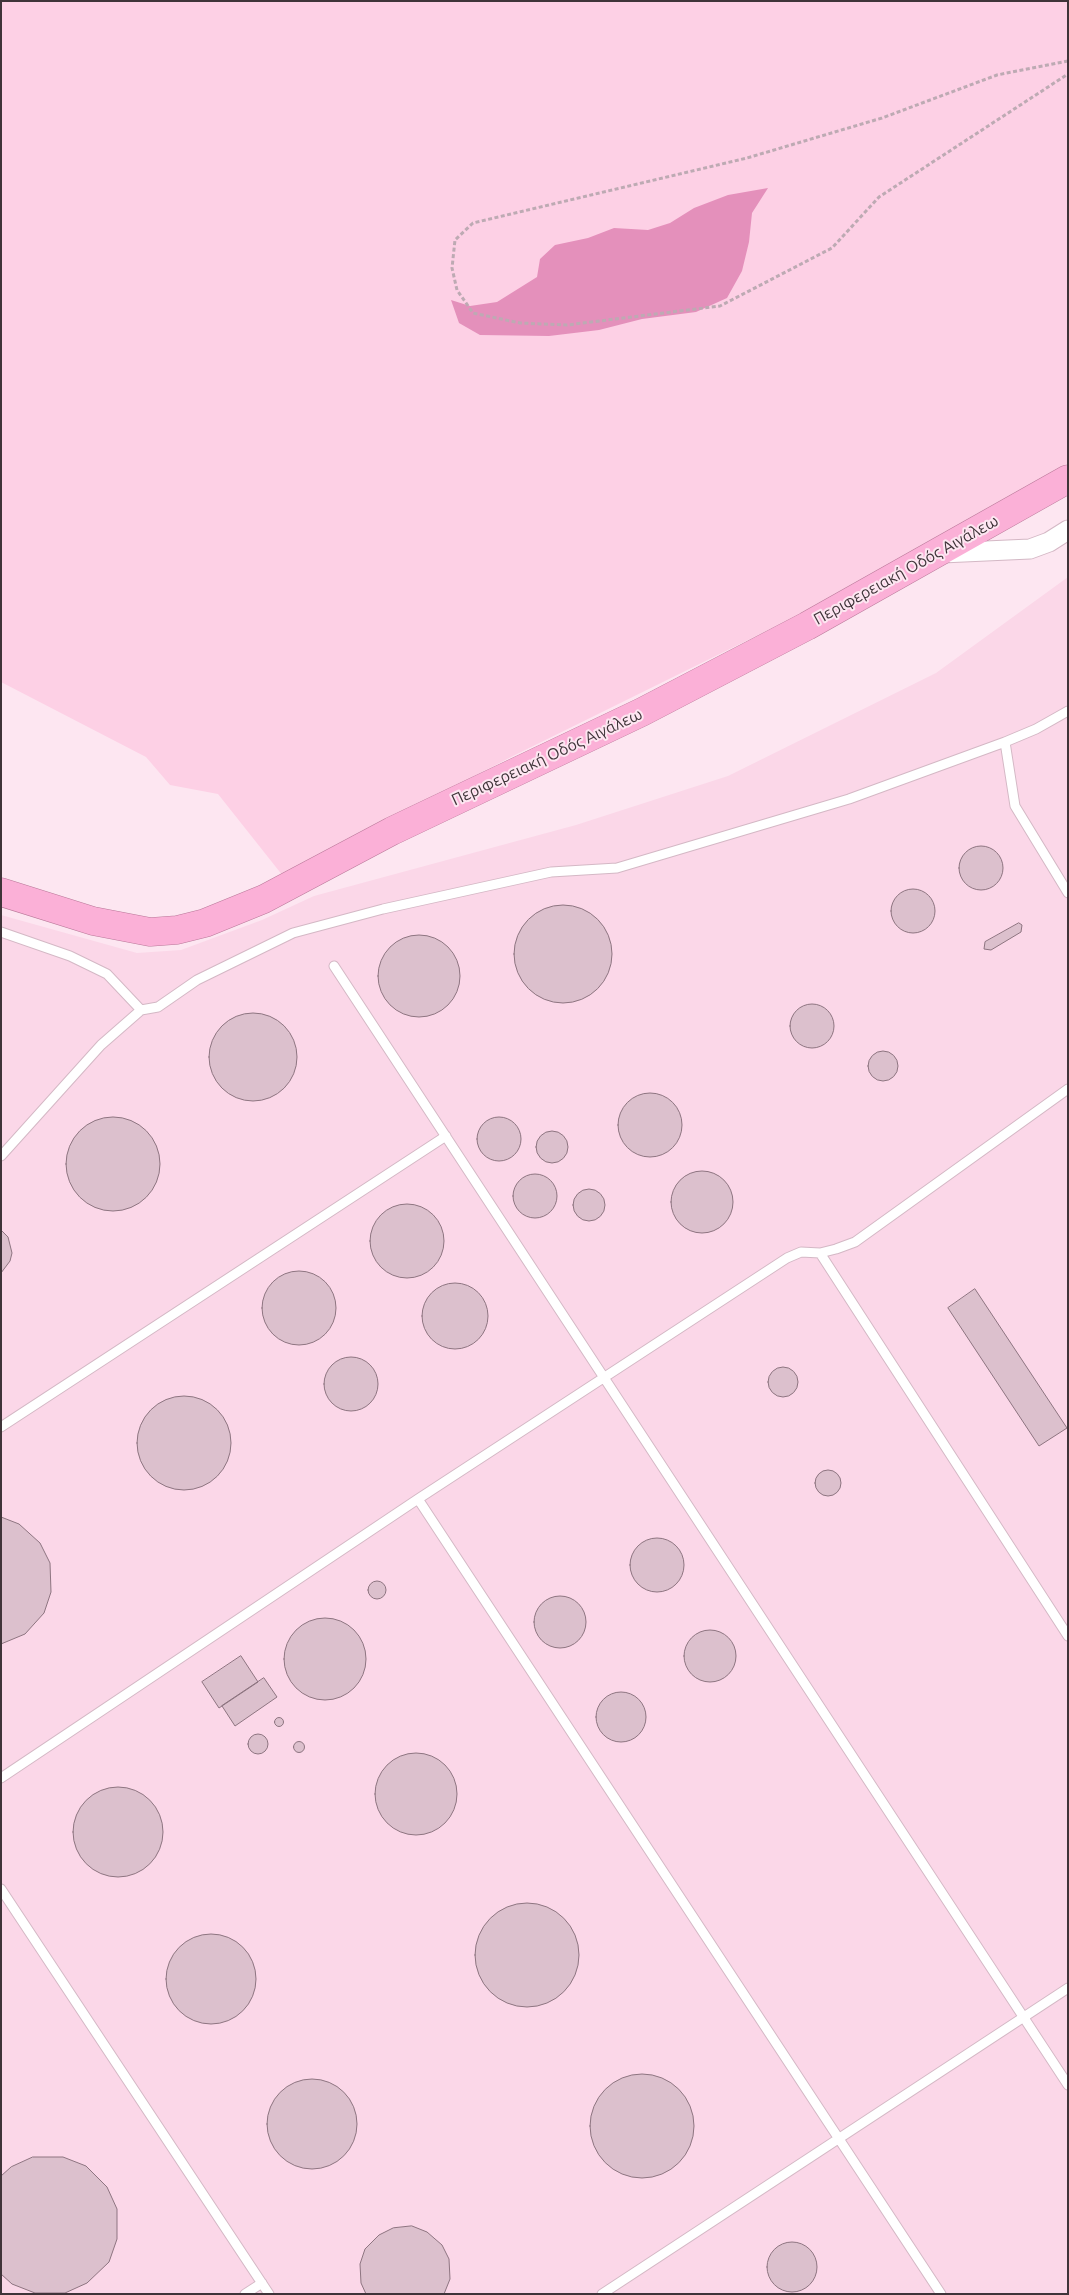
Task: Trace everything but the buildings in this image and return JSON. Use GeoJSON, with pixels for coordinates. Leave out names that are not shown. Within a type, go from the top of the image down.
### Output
{"type":"FeatureCollection","features":[{"type":"Feature","properties":{"kind":"highway","name":"Περιφερειακή Οδός Αιγάλεω"},"geometry":{"type":"LineString","coordinates":[[1,892],[93,921],[150,932],[177,930],[205,923],[264,899],[400,827],[642,712],[807,626],[1068,479]]}},
{"type":"Feature","properties":{"kind":"street"},"geometry":{"type":"LineString","coordinates":[[936,554],[1030,549],[1049,542],[1068,530]]}},
{"type":"Feature","properties":{"kind":"lane"},"geometry":{"type":"LineString","coordinates":[[1,1156],[101,1045],[142,1010],[158,1007],[197,980],[293,933],[382,909],[551,872],[617,868],[849,799],[1005,742],[1036,729],[1068,711]]}},
{"type":"Feature","properties":{"kind":"lane"},"geometry":{"type":"LineString","coordinates":[[1005,742],[1015,806],[1068,893]]}},
{"type":"Feature","properties":{"kind":"lane"},"geometry":{"type":"LineString","coordinates":[[1,932],[70,956],[107,974],[142,1010]]}},
{"type":"Feature","properties":{"kind":"lane"},"geometry":{"type":"LineString","coordinates":[[334,966],[1068,2085]]}},
{"type":"Feature","properties":{"kind":"lane"},"geometry":{"type":"LineString","coordinates":[[1,1778],[418,1499],[788,1258],[800,1252],[820,1253],[855,1242],[1068,1089]]}},
{"type":"Feature","properties":{"kind":"lane"},"geometry":{"type":"LineString","coordinates":[[1,1427],[446,1136]]}},
{"type":"Feature","properties":{"kind":"lane"},"geometry":{"type":"LineString","coordinates":[[820,1253],[1068,1636]]}},
{"type":"Feature","properties":{"kind":"lane"},"geometry":{"type":"LineString","coordinates":[[418,1499],[941,2294]]}},
{"type":"Feature","properties":{"kind":"lane"},"geometry":{"type":"LineString","coordinates":[[1,1889],[269,2294]]}},
{"type":"Feature","properties":{"kind":"lane"},"geometry":{"type":"LineString","coordinates":[[602,2294],[1068,1988]]}},
{"type":"Feature","properties":{"kind":"lane"},"geometry":{"type":"LineString","coordinates":[[245,2294],[262,2283]]}},
{"type":"Feature","properties":{"kind":"path"},"geometry":{"type":"LineString","coordinates":[[1068,61],[997,75],[882,118],[747,158],[473,223],[455,240],[452,268],[457,290],[473,313],[529,323],[567,325],[720,306],[832,248],[879,197],[1068,74]]}},
{"type":"Feature","properties":{"kind":"shaded area"},"geometry":{"type":"Polygon","coordinates":[[[1,1],[1068,1],[1068,463],[819,605],[513,756],[283,876],[218,794],[170,785],[146,757],[1,682],[1,1]]]}},
{"type":"Feature","properties":{"kind":"shaded area"},"geometry":{"type":"Polygon","coordinates":[[[768,188],[752,213],[749,242],[742,271],[727,298],[696,312],[642,319],[599,330],[549,336],[480,335],[459,323],[451,300],[470,306],[497,302],[537,277],[540,259],[555,245],[588,238],[614,228],[648,230],[670,223],[694,208],[728,195],[768,188]]]}},
{"type":"Feature","properties":{"kind":"shaded area"},"geometry":{"type":"Polygon","coordinates":[[[1068,577],[1068,2294],[1,2294],[1,915],[137,953],[181,950],[262,920],[314,896],[576,825],[728,776],[936,673],[1068,577]]]}}]}
